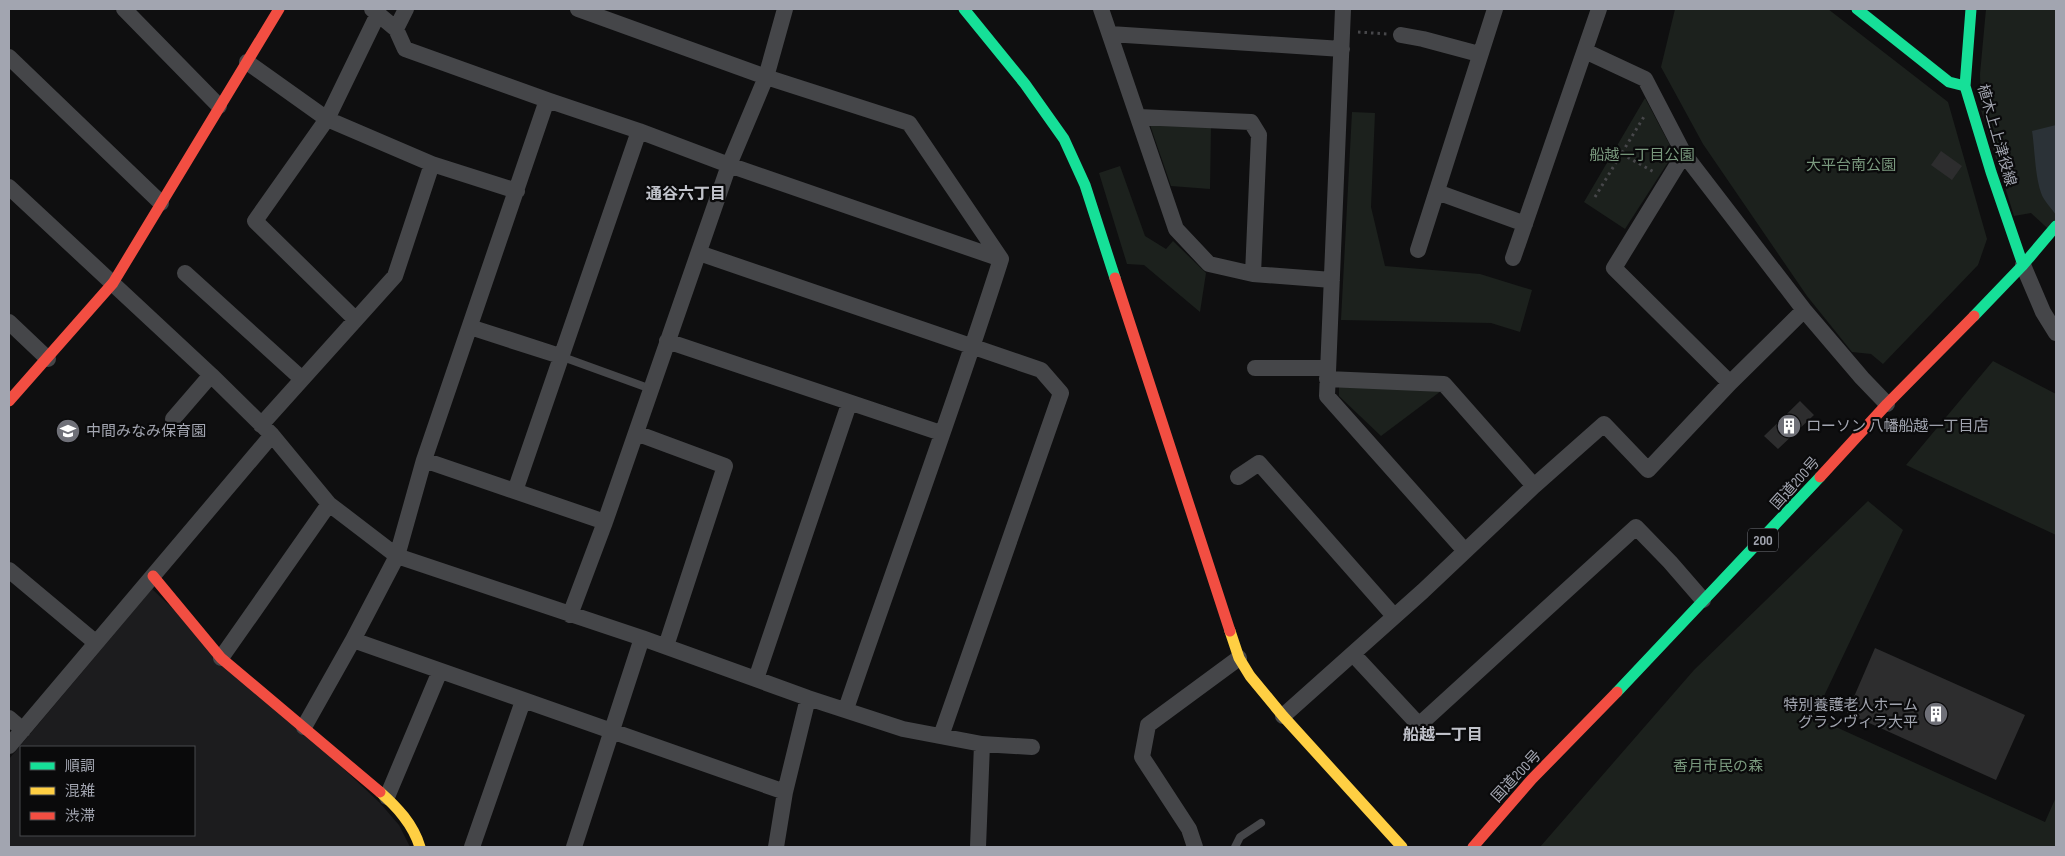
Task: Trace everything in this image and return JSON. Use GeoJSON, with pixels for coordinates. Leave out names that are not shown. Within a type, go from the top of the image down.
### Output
{"type":"FeatureCollection","features":[{"type":"Feature","properties":{"kind":"main road"},"geometry":{"type":"LineString","coordinates":[[9,402],[113,282],[279,9]]}},
{"type":"Feature","properties":{"kind":"main road"},"geometry":{"type":"LineString","coordinates":[[964,9],[1025,84],[1064,139],[1085,185],[1239,658],[1250,676],[1283,716],[1402,847]]}},
{"type":"Feature","properties":{"kind":"main road"},"geometry":{"type":"LineString","coordinates":[[1857,9],[1949,82],[1965,86]]}},
{"type":"Feature","properties":{"kind":"main road","name":"植木上上津役線"},"geometry":{"type":"LineString","coordinates":[[1971,9],[1965,86],[1991,172],[2023,265]]}},
{"type":"Feature","properties":{"kind":"main road","name":"国道200号"},"geometry":{"type":"LineString","coordinates":[[1473,847],[1532,779],[1571,741],[1703,600],[1768,534],[1887,404],[2023,265],[2054,229]]}},
{"type":"Feature","properties":{"kind":"main road"},"geometry":{"type":"LineString","coordinates":[[153,576],[221,658],[400,809],[420,847]]}},
{"type":"Feature","properties":{"kind":"street"},"geometry":{"type":"LineString","coordinates":[[124,9],[219,106]]}},
{"type":"Feature","properties":{"kind":"street"},"geometry":{"type":"LineString","coordinates":[[396,29],[406,9]]}},
{"type":"Feature","properties":{"kind":"street"},"geometry":{"type":"LineString","coordinates":[[578,9],[766,78],[909,123],[1001,259]]}},
{"type":"Feature","properties":{"kind":"street"},"geometry":{"type":"LineString","coordinates":[[570,615],[605,522],[729,165],[766,78],[785,9]]}},
{"type":"Feature","properties":{"kind":"street"},"geometry":{"type":"LineString","coordinates":[[1101,9],[1176,229],[1209,264],[1253,274],[1332,280]]}},
{"type":"Feature","properties":{"kind":"street"},"geometry":{"type":"LineString","coordinates":[[1343,9],[1327,396],[1465,551]]}},
{"type":"Feature","properties":{"kind":"street"},"geometry":{"type":"LineString","coordinates":[[1418,250],[1479,54],[1495,9]]}},
{"type":"Feature","properties":{"kind":"street"},"geometry":{"type":"LineString","coordinates":[[1513,258],[1599,9]]}},
{"type":"Feature","properties":{"kind":"street"},"geometry":{"type":"LineString","coordinates":[[355,319],[254,221],[327,119],[375,11],[396,29],[405,49],[639,131],[729,165],[1001,259]]}},
{"type":"Feature","properties":{"kind":"street"},"geometry":{"type":"LineString","coordinates":[[1110,34],[1342,49]]}},
{"type":"Feature","properties":{"kind":"street"},"geometry":{"type":"LineString","coordinates":[[1401,35],[1479,54]]}},
{"type":"Feature","properties":{"kind":"street"},"geometry":{"type":"LineString","coordinates":[[1586,51],[1645,79],[1684,154],[1804,310],[1862,378],[1887,404]]}},
{"type":"Feature","properties":{"kind":"street"},"geometry":{"type":"LineString","coordinates":[[9,58],[161,203]]}},
{"type":"Feature","properties":{"kind":"street"},"geometry":{"type":"LineString","coordinates":[[247,62],[327,119],[432,164],[517,191]]}},
{"type":"Feature","properties":{"kind":"street"},"geometry":{"type":"LineString","coordinates":[[304,727],[397,556],[424,460],[547,100]]}},
{"type":"Feature","properties":{"kind":"street"},"geometry":{"type":"LineString","coordinates":[[1138,117],[1251,122],[1259,134],[1253,274]]}},
{"type":"Feature","properties":{"kind":"street"},"geometry":{"type":"LineString","coordinates":[[515,492],[560,356],[639,131]]}},
{"type":"Feature","properties":{"kind":"street"},"geometry":{"type":"LineString","coordinates":[[1684,154],[1614,268],[1730,383]]}},
{"type":"Feature","properties":{"kind":"street"},"geometry":{"type":"LineString","coordinates":[[9,746],[95,642],[153,576],[267,430],[302,379],[395,276],[432,164]]}},
{"type":"Feature","properties":{"kind":"street"},"geometry":{"type":"LineString","coordinates":[[9,187],[113,282],[267,430],[329,504],[397,556],[666,646],[808,698],[903,729],[982,744],[1032,747]]}},
{"type":"Feature","properties":{"kind":"street"},"geometry":{"type":"LineString","coordinates":[[1437,192],[1526,224]]}},
{"type":"Feature","properties":{"kind":"street"},"geometry":{"type":"LineString","coordinates":[[699,253],[1041,370],[1061,393],[941,736]]}},
{"type":"Feature","properties":{"kind":"street"},"geometry":{"type":"LineString","coordinates":[[846,709],[941,433],[973,348],[1001,259]]}},
{"type":"Feature","properties":{"kind":"street"},"geometry":{"type":"LineString","coordinates":[[2023,265],[2043,312],[2056,333]]}},
{"type":"Feature","properties":{"kind":"street"},"geometry":{"type":"LineString","coordinates":[[185,273],[302,379]]}},
{"type":"Feature","properties":{"kind":"street"},"geometry":{"type":"LineString","coordinates":[[1283,716],[1604,424],[1648,470],[1730,383],[1804,310]]}},
{"type":"Feature","properties":{"kind":"street"},"geometry":{"type":"LineString","coordinates":[[9,322],[48,359]]}},
{"type":"Feature","properties":{"kind":"street"},"geometry":{"type":"LineString","coordinates":[[470,327],[560,356]]}},
{"type":"Feature","properties":{"kind":"street"},"geometry":{"type":"LineString","coordinates":[[667,342],[941,433]]}},
{"type":"Feature","properties":{"kind":"street"},"geometry":{"type":"LineString","coordinates":[[1255,368],[1444,384],[1534,486]]}},
{"type":"Feature","properties":{"kind":"street"},"geometry":{"type":"LineString","coordinates":[[173,419],[211,375]]}},
{"type":"Feature","properties":{"kind":"street"},"geometry":{"type":"LineString","coordinates":[[756,679],[849,404]]}},
{"type":"Feature","properties":{"kind":"street"},"geometry":{"type":"LineString","coordinates":[[636,433],[725,466],[666,646]]}},
{"type":"Feature","properties":{"kind":"street"},"geometry":{"type":"LineString","coordinates":[[424,460],[605,522]]}},
{"type":"Feature","properties":{"kind":"street"},"geometry":{"type":"LineString","coordinates":[[1238,477],[1259,463],[1394,616]]}},
{"type":"Feature","properties":{"kind":"street"},"geometry":{"type":"LineString","coordinates":[[221,658],[329,504]]}},
{"type":"Feature","properties":{"kind":"street"},"geometry":{"type":"LineString","coordinates":[[1353,654],[1419,725],[1636,527],[1703,600]]}},
{"type":"Feature","properties":{"kind":"street"},"geometry":{"type":"LineString","coordinates":[[9,570],[95,642]]}},
{"type":"Feature","properties":{"kind":"street"},"geometry":{"type":"LineString","coordinates":[[574,847],[642,638]]}},
{"type":"Feature","properties":{"kind":"street"},"geometry":{"type":"LineString","coordinates":[[353,640],[785,792]]}},
{"type":"Feature","properties":{"kind":"street"},"geometry":{"type":"LineString","coordinates":[[1194,847],[1189,829],[1142,757],[1148,725],[1239,658]]}},
{"type":"Feature","properties":{"kind":"street"},"geometry":{"type":"LineString","coordinates":[[387,798],[440,671]]}},
{"type":"Feature","properties":{"kind":"street"},"geometry":{"type":"LineString","coordinates":[[776,847],[785,792],[808,698]]}},
{"type":"Feature","properties":{"kind":"street"},"geometry":{"type":"LineString","coordinates":[[472,847],[523,701]]}},
{"type":"Feature","properties":{"kind":"street"},"geometry":{"type":"LineString","coordinates":[[9,718],[23,730]]}},
{"type":"Feature","properties":{"kind":"street"},"geometry":{"type":"LineString","coordinates":[[978,847],[982,744]]}},
{"type":"Feature","properties":{"kind":"lane"},"geometry":{"type":"LineString","coordinates":[[560,356],[651,389]]}},
{"type":"Feature","properties":{"kind":"lane"},"geometry":{"type":"LineString","coordinates":[[1235,847],[1240,837],[1261,823]]}},
{"type":"Feature","properties":{"kind":"path"},"geometry":{"type":"LineString","coordinates":[[1342,31],[1401,35]]}},
{"type":"Feature","properties":{"kind":"path"},"geometry":{"type":"LineString","coordinates":[[1595,197],[1655,97]]}},
{"type":"Feature","properties":{"kind":"path"},"geometry":{"type":"LineString","coordinates":[[1622,154],[1651,170]]}},
{"type":"Feature","properties":{"kind":"shaded area"},"geometry":{"type":"Polygon","coordinates":[[[2056,125],[2056,215],[2041,193],[2032,131],[2056,125]]]}},
{"type":"Feature","properties":{"kind":"shaded area"},"geometry":{"type":"Polygon","coordinates":[[[152,589],[380,803],[399,825],[410,847],[9,847],[9,759],[152,589]]]}},
{"type":"Feature","properties":{"kind":"green space","name":"大平台南公園"},"geometry":{"type":"Polygon","coordinates":[[[1675,9],[1828,9],[1948,102],[1987,239],[1978,265],[1883,364],[1871,354],[1852,352],[1807,296],[1703,144],[1661,67],[1675,9]]]}},
{"type":"Feature","properties":{"kind":"green space"},"geometry":{"type":"Polygon","coordinates":[[[1986,9],[2056,9],[2056,236],[2031,213],[2014,216],[1981,110],[1980,74],[1986,9]]]}},
{"type":"Feature","properties":{"kind":"green space","name":"船越一丁目公園"},"geometry":{"type":"Polygon","coordinates":[[[1645,98],[1674,153],[1625,229],[1584,202],[1645,98]]]}},
{"type":"Feature","properties":{"kind":"green space"},"geometry":{"type":"Polygon","coordinates":[[[1352,112],[1375,113],[1371,207],[1385,266],[1480,274],[1532,290],[1520,332],[1491,323],[1341,320],[1352,112]]]}},
{"type":"Feature","properties":{"kind":"green space"},"geometry":{"type":"Polygon","coordinates":[[[1150,125],[1211,127],[1210,189],[1171,186],[1150,125]]]}},
{"type":"Feature","properties":{"kind":"green space"},"geometry":{"type":"Polygon","coordinates":[[[1120,166],[1145,236],[1166,249],[1173,241],[1206,273],[1200,312],[1144,265],[1127,264],[1099,173],[1120,166]]]}},
{"type":"Feature","properties":{"kind":"green space"},"geometry":{"type":"Polygon","coordinates":[[[1993,361],[2056,394],[2056,535],[1906,465],[1993,361]]]}},
{"type":"Feature","properties":{"kind":"green space"},"geometry":{"type":"Polygon","coordinates":[[[1339,386],[1441,391],[1381,436],[1339,396],[1339,386]]]}},
{"type":"Feature","properties":{"kind":"green space","name":"香月市民の森"},"geometry":{"type":"Polygon","coordinates":[[[1868,501],[1903,530],[1814,717],[2045,822],[2056,797],[2056,847],[1540,847],[1694,670],[1868,501]]]}},
{"type":"Feature","properties":{"kind":"building"},"geometry":{"type":"Polygon","coordinates":[[[1941,151],[1962,166],[1952,180],[1931,165],[1941,151]]]}},
{"type":"Feature","properties":{"kind":"building","name":"ローソン 八幡船越一丁目店"},"geometry":{"type":"Polygon","coordinates":[[[1800,401],[1814,415],[1778,449],[1764,436],[1800,401]]]}},
{"type":"Feature","properties":{"kind":"building","name":"特別養護老人ホーム グランヴィラ大平"},"geometry":{"type":"Polygon","coordinates":[[[1875,648],[2025,715],[1996,780],[1847,713],[1875,648]]]}},
{"type":"Feature","properties":{"kind":"traffic: fast"},"geometry":{"type":"LineString","coordinates":[[964,9],[1025,84],[1064,139],[1085,185],[1115,278]]}},
{"type":"Feature","properties":{"kind":"traffic: fast"},"geometry":{"type":"LineString","coordinates":[[1857,9],[1949,82],[1965,86]]}},
{"type":"Feature","properties":{"kind":"traffic: fast"},"geometry":{"type":"LineString","coordinates":[[1971,9],[1965,86],[1991,172],[2023,265]]}},
{"type":"Feature","properties":{"kind":"traffic: fast"},"geometry":{"type":"LineString","coordinates":[[1974,316],[2023,265],[2056,226]]}},
{"type":"Feature","properties":{"kind":"traffic: fast"},"geometry":{"type":"LineString","coordinates":[[1617,692],[1820,477]]}},
{"type":"Feature","properties":{"kind":"traffic: slow"},"geometry":{"type":"LineString","coordinates":[[1230,631],[1239,658],[1250,676],[1283,716],[1402,847]]}},
{"type":"Feature","properties":{"kind":"traffic: slow"},"geometry":{"type":"LineString","coordinates":[[380,792],[404,816],[420,847]]}},
{"type":"Feature","properties":{"kind":"traffic: jam"},"geometry":{"type":"LineString","coordinates":[[9,401],[113,283],[279,9]]}},
{"type":"Feature","properties":{"kind":"traffic: jam"},"geometry":{"type":"LineString","coordinates":[[1115,278],[1230,631]]}},
{"type":"Feature","properties":{"kind":"traffic: jam"},"geometry":{"type":"LineString","coordinates":[[1820,477],[1887,404],[1974,316]]}},
{"type":"Feature","properties":{"kind":"traffic: jam"},"geometry":{"type":"LineString","coordinates":[[153,576],[221,658],[380,792]]}},
{"type":"Feature","properties":{"kind":"traffic: jam"},"geometry":{"type":"LineString","coordinates":[[1473,847],[1532,779],[1617,692]]}},
{"type":"Feature","properties":{"kind":"place","name":"ローソン 八幡船越一丁目店"},"geometry":{"type":"Point","coordinates":[1789,426]}},
{"type":"Feature","properties":{"kind":"place","name":"中間みなみ保育園"},"geometry":{"type":"Point","coordinates":[68,431]}},
{"type":"Feature","properties":{"kind":"place","name":"特別養護老人ホーム グランヴィラ大平"},"geometry":{"type":"Point","coordinates":[1936,714]}},
{"type":"Feature","properties":{"kind":"district","name":"通谷六丁目"},"geometry":{"type":"Point","coordinates":[686,193]}},
{"type":"Feature","properties":{"kind":"district","name":"船越一丁目"},"geometry":{"type":"Point","coordinates":[1443,734]}}]}
